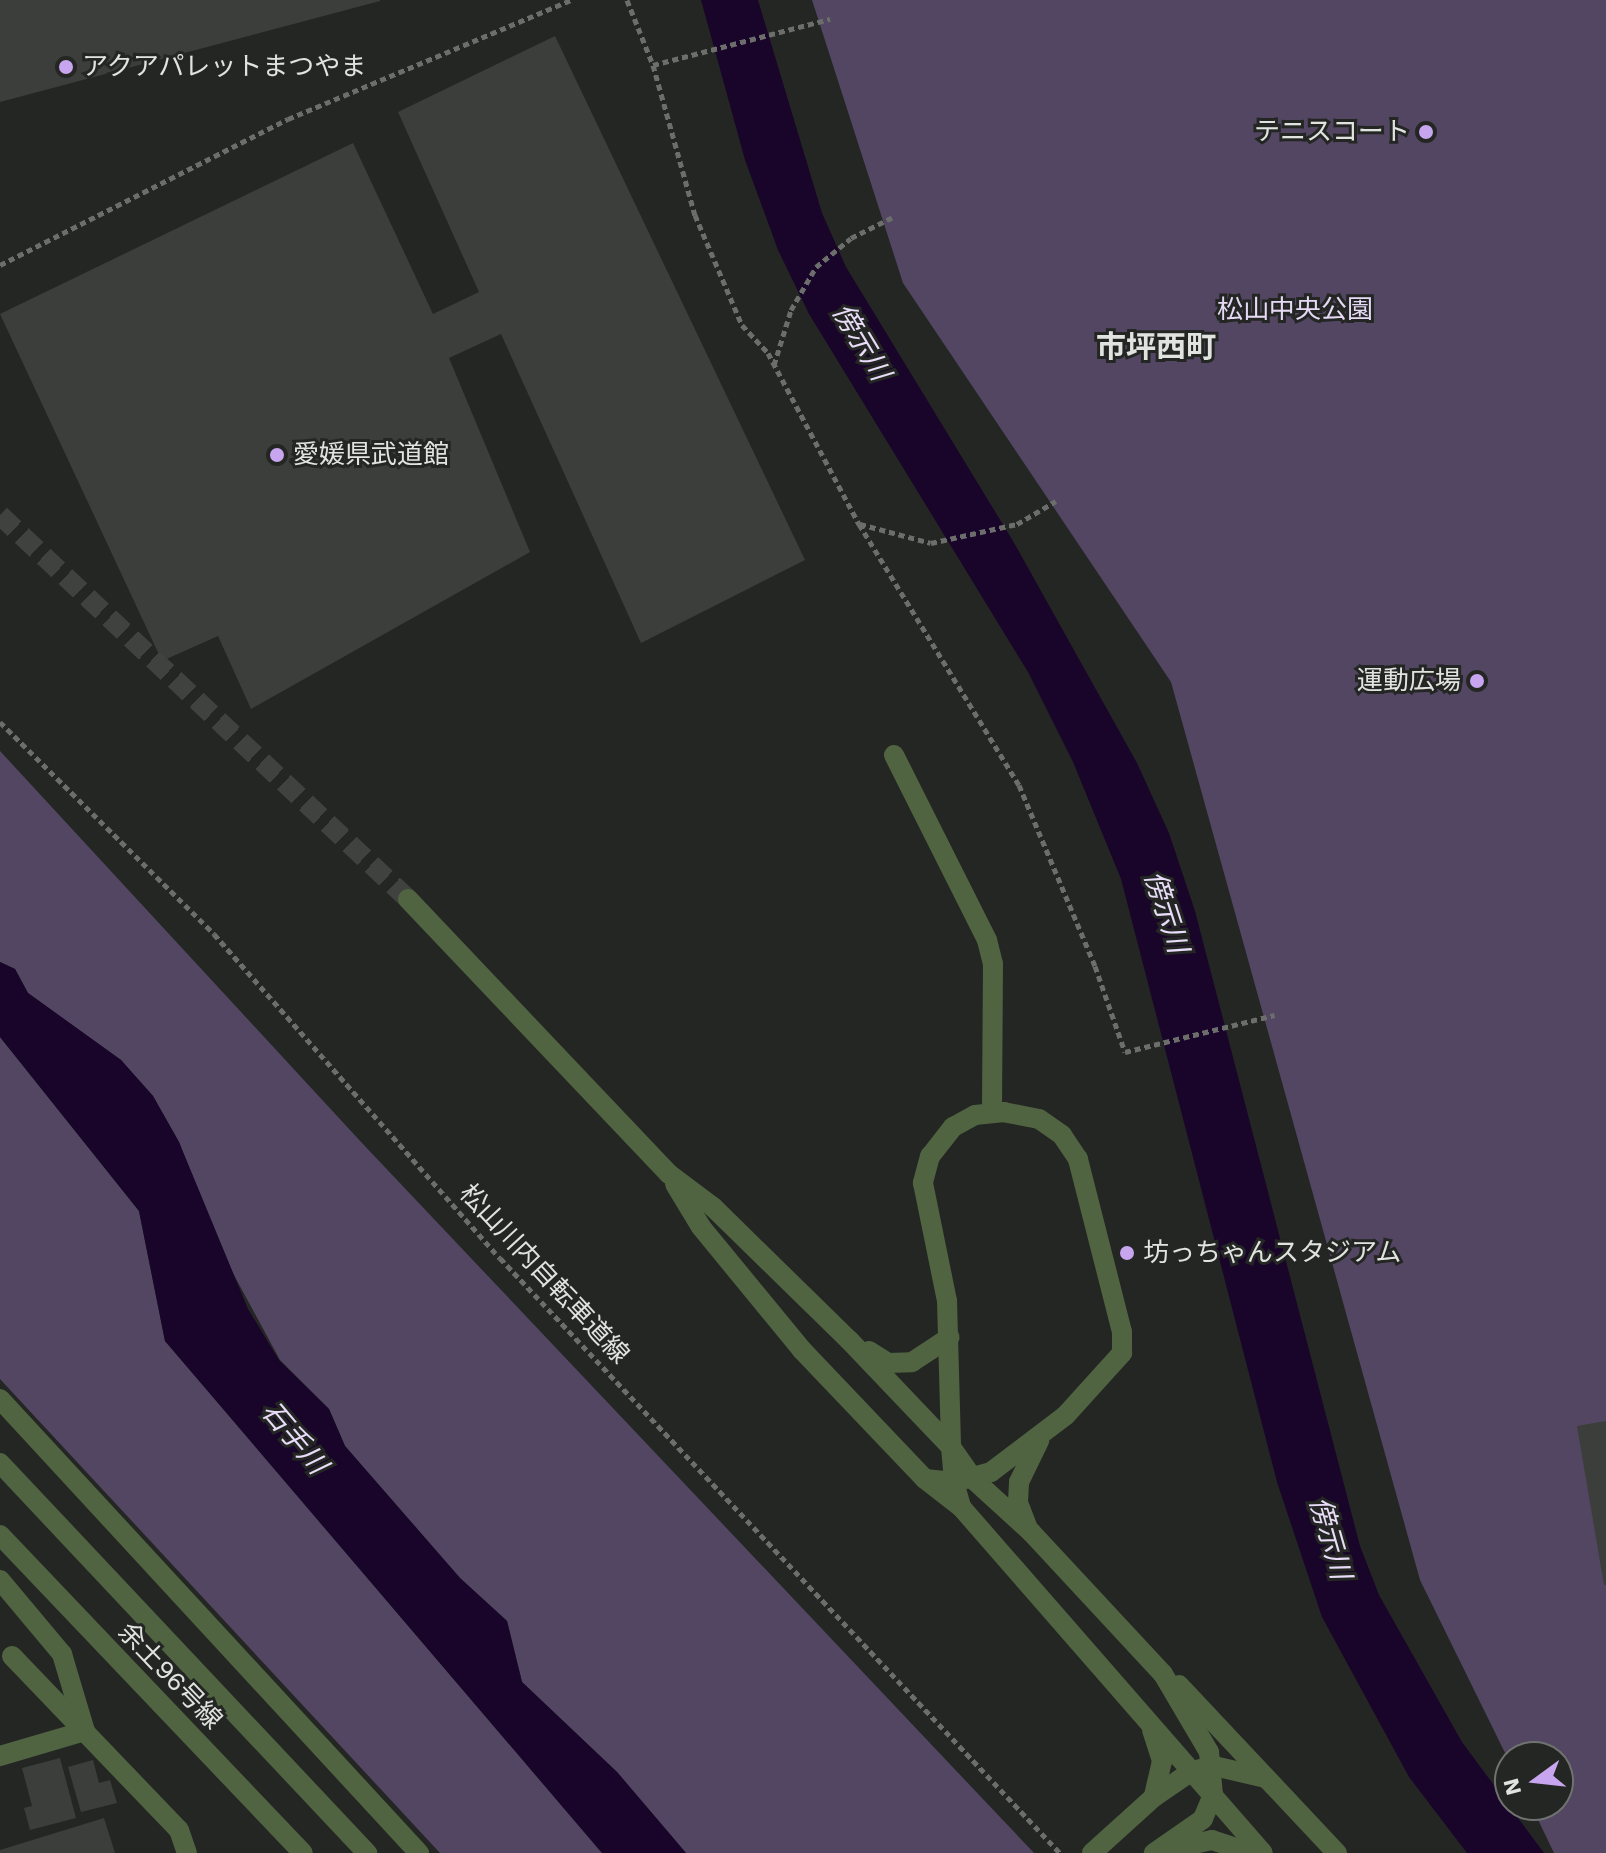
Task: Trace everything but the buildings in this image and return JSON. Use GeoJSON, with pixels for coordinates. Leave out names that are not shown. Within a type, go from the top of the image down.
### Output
{"type":"FeatureCollection","features":[{"type":"Feature","properties":{"kind":"street"},"geometry":{"type":"LineString","coordinates":[[894,755],[987,940],[993,964],[992,1113]]}},
{"type":"Feature","properties":{"kind":"street"},"geometry":{"type":"LineString","coordinates":[[408,899],[669,1174],[713,1207],[849,1340],[951,1447]]}},
{"type":"Feature","properties":{"kind":"street"},"geometry":{"type":"LineString","coordinates":[[925,1479],[964,1481],[1040,1437],[1110,1371],[1122,1353],[1122,1332],[1078,1159],[1062,1135],[1039,1119],[992,1113],[953,1127],[930,1156],[923,1183],[947,1301],[951,1447],[964,1481],[961,1507]]}},
{"type":"Feature","properties":{"kind":"street"},"geometry":{"type":"LineString","coordinates":[[669,1174],[701,1227],[802,1350],[925,1479],[961,1507],[1263,1853]]}},
{"type":"Feature","properties":{"kind":"street"},"geometry":{"type":"LineString","coordinates":[[849,1340],[888,1363],[912,1362],[950,1337]]}},
{"type":"Feature","properties":{"kind":"street"},"geometry":{"type":"LineString","coordinates":[[0,1399],[419,1853]]}},
{"type":"Feature","properties":{"kind":"street"},"geometry":{"type":"LineString","coordinates":[[1031,1532],[1018,1502],[1019,1482],[1040,1437]]}},
{"type":"Feature","properties":{"kind":"street"},"geometry":{"type":"LineString","coordinates":[[0,1463],[367,1853]]}},
{"type":"Feature","properties":{"kind":"street"},"geometry":{"type":"LineString","coordinates":[[964,1481],[1031,1532],[1163,1674],[1200,1729],[1214,1766],[1213,1795],[1203,1819],[1156,1853]]}},
{"type":"Feature","properties":{"kind":"street","name":"余土96号線"},"geometry":{"type":"LineString","coordinates":[[0,1535],[303,1853]]}},
{"type":"Feature","properties":{"kind":"street"},"geometry":{"type":"LineString","coordinates":[[0,1580],[62,1654],[85,1731]]}},
{"type":"Feature","properties":{"kind":"street"},"geometry":{"type":"LineString","coordinates":[[12,1656],[179,1830],[187,1853]]}},
{"type":"Feature","properties":{"kind":"street"},"geometry":{"type":"LineString","coordinates":[[1163,1674],[1193,1695],[1337,1853]]}},
{"type":"Feature","properties":{"kind":"street"},"geometry":{"type":"LineString","coordinates":[[1147,1719],[1162,1761],[1154,1797]]}},
{"type":"Feature","properties":{"kind":"street"},"geometry":{"type":"LineString","coordinates":[[0,1756],[85,1731]]}},
{"type":"Feature","properties":{"kind":"street"},"geometry":{"type":"LineString","coordinates":[[1092,1853],[1154,1797],[1192,1771],[1214,1766],[1266,1778]]}},
{"type":"Feature","properties":{"kind":"street"},"geometry":{"type":"LineString","coordinates":[[1156,1853],[1212,1840],[1251,1853]]}},
{"type":"Feature","properties":{"kind":"path"},"geometry":{"type":"LineString","coordinates":[[0,265],[288,119],[571,0]]}},
{"type":"Feature","properties":{"kind":"path"},"geometry":{"type":"LineString","coordinates":[[627,0],[653,65],[695,215],[742,325],[774,366],[859,524],[1019,785],[1095,966],[1125,1052],[1275,1015]]}},
{"type":"Feature","properties":{"kind":"path"},"geometry":{"type":"LineString","coordinates":[[653,65],[830,19]]}},
{"type":"Feature","properties":{"kind":"path"},"geometry":{"type":"LineString","coordinates":[[774,366],[791,310],[816,267],[851,238],[893,217]]}},
{"type":"Feature","properties":{"kind":"path"},"geometry":{"type":"LineString","coordinates":[[859,524],[931,543],[1017,524],[1056,501]]}},
{"type":"Feature","properties":{"kind":"path","name":"松山川内自転車道線"},"geometry":{"type":"LineString","coordinates":[[0,722],[214,934],[500,1258],[1060,1853]]}},
{"type":"Feature","properties":{"kind":"green space","name":"松山中央公園"},"geometry":{"type":"Polygon","coordinates":[[[812,0],[1606,0],[1606,1853],[1554,1853],[1539,1821],[1574,1821],[1574,1741],[1499,1741],[1420,1580],[1171,682],[903,283],[812,0]]]}},
{"type":"Feature","properties":{"kind":"green space"},"geometry":{"type":"Polygon","coordinates":[[[0,751],[362,1143],[1034,1853],[686,1853],[617,1772],[522,1682],[507,1621],[460,1578],[345,1446],[329,1409],[280,1360],[215,1240],[179,1142],[153,1096],[121,1060],[28,993],[15,969],[0,962],[0,751]]]}},
{"type":"Feature","properties":{"kind":"green space"},"geometry":{"type":"Polygon","coordinates":[[[0,1037],[139,1211],[165,1341],[602,1853],[440,1853],[0,1379],[0,1037]]]}},
{"type":"Feature","properties":{"kind":"water","name":"傍示川"},"geometry":{"type":"Polygon","coordinates":[[[701,0],[758,0],[822,213],[846,267],[1013,541],[1137,763],[1169,833],[1195,911],[1360,1546],[1379,1595],[1462,1742],[1494,1785],[1494,1821],[1520,1821],[1544,1853],[1467,1853],[1409,1777],[1322,1617],[1277,1482],[1121,879],[1073,762],[1028,672],[809,314],[778,250],[745,160],[701,0]]]}},
{"type":"Feature","properties":{"kind":"water","name":"石手川"},"geometry":{"type":"Polygon","coordinates":[[[0,962],[15,969],[28,993],[121,1060],[153,1096],[179,1142],[248,1309],[279,1360],[329,1409],[345,1446],[460,1578],[507,1621],[522,1682],[617,1772],[686,1853],[602,1853],[165,1341],[139,1211],[0,1037],[0,962]]]}},
{"type":"Feature","properties":{"kind":"tunnel"},"geometry":{"type":"LineString","coordinates":[[0,515],[408,899]]}},
{"type":"Feature","properties":{"kind":"place","name":"アクアパレットまつやま"},"geometry":{"type":"Point","coordinates":[66,67]}},
{"type":"Feature","properties":{"kind":"place","name":"テニスコート"},"geometry":{"type":"Point","coordinates":[1426,132]}},
{"type":"Feature","properties":{"kind":"place","name":"愛媛県武道館"},"geometry":{"type":"Point","coordinates":[277,455]}},
{"type":"Feature","properties":{"kind":"place","name":"運動広場"},"geometry":{"type":"Point","coordinates":[1477,681]}},
{"type":"Feature","properties":{"kind":"place","name":"坊っちゃんスタジアム"},"geometry":{"type":"Point","coordinates":[1127,1253]}},
{"type":"Feature","properties":{"kind":"district","name":"市坪西町"},"geometry":{"type":"Point","coordinates":[1156,347]}}]}
